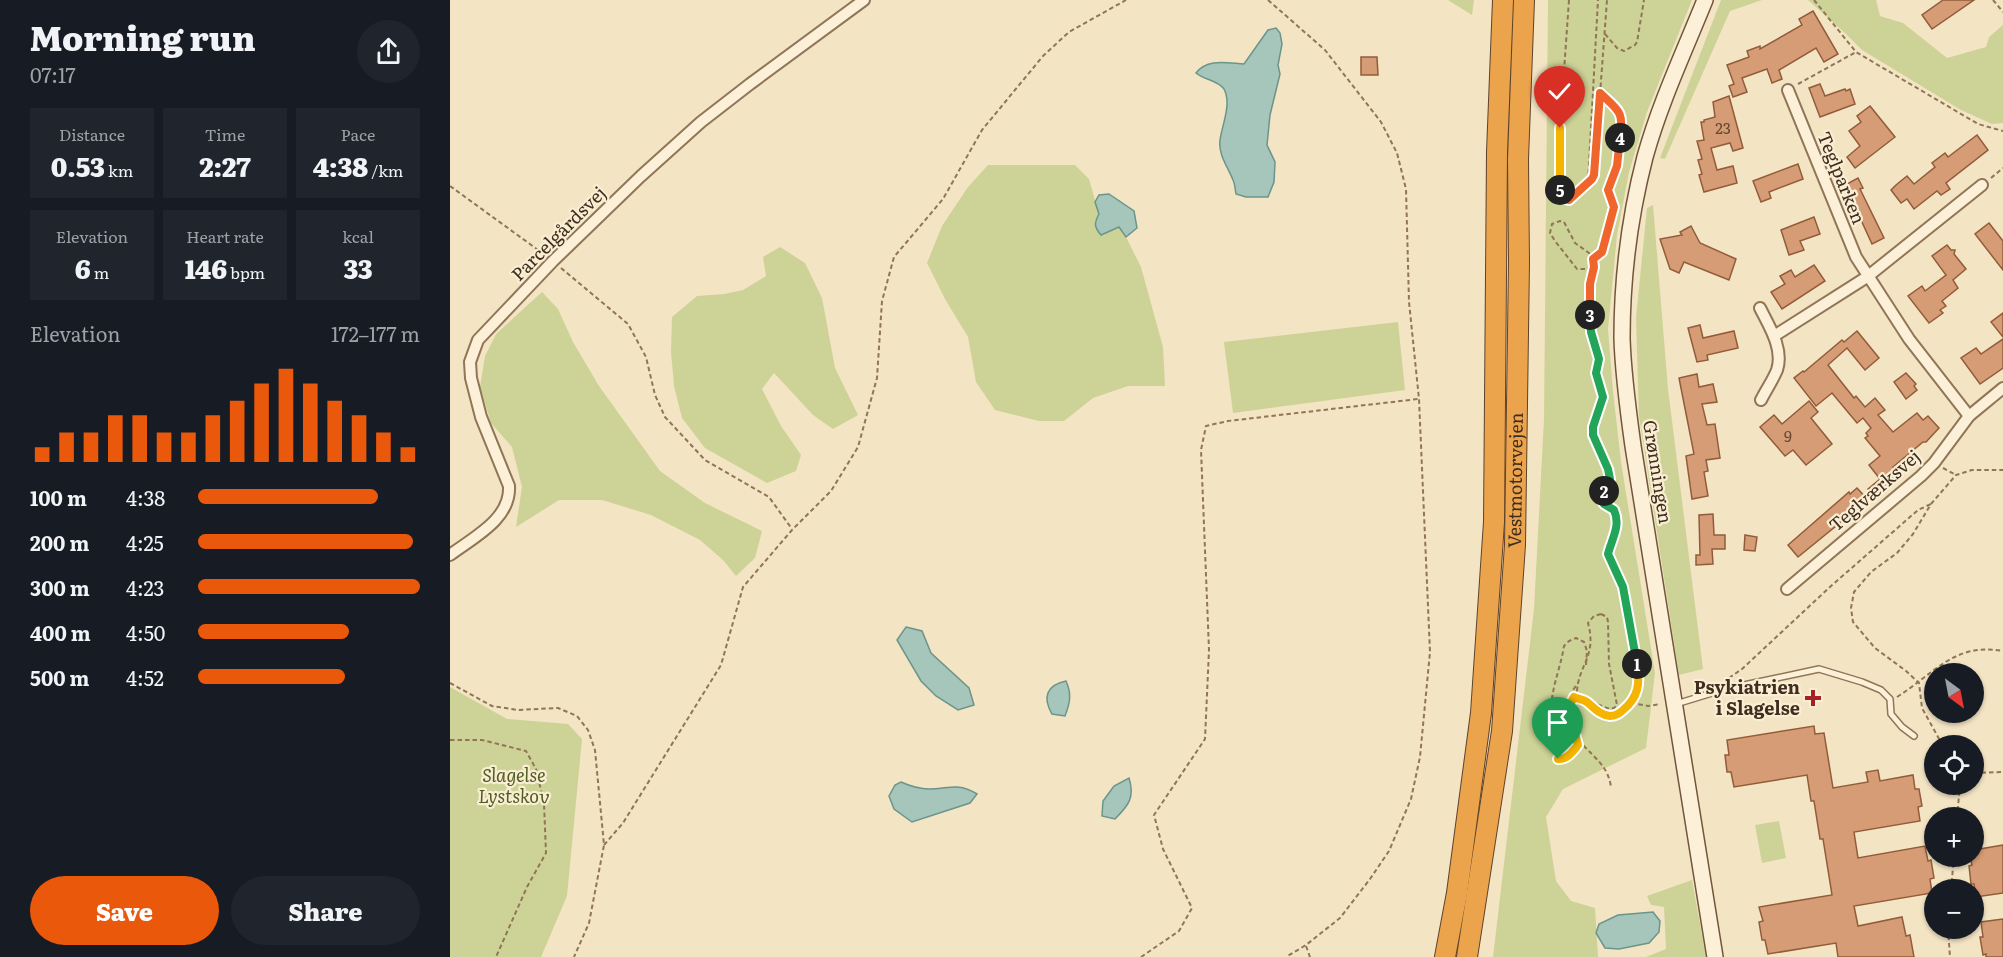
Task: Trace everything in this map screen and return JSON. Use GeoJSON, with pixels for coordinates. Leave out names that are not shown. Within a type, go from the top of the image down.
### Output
{"type":"FeatureCollection","features":[{"type":"Feature","properties":{"kind":"highway","name":"Vestmotorvejen"},"geometry":{"type":"LineString","coordinates":[[1445,957],[1481,713],[1494,522],[1497,152],[1503,0]]}},
{"type":"Feature","properties":{"kind":"highway","name":"Vestmotorvejen"},"geometry":{"type":"LineString","coordinates":[[1467,957],[1502,731],[1515,545],[1520,262],[1518,159],[1524,0]]}},
{"type":"Feature","properties":{"kind":"main road","name":"Grønningen"},"geometry":{"type":"LineString","coordinates":[[1705,0],[1664,100],[1645,157],[1632,218],[1624,282],[1622,338],[1627,399],[1669,704],[1715,957]]}},
{"type":"Feature","properties":{"kind":"street","name":"Parcelgårdsvej"},"geometry":{"type":"LineString","coordinates":[[450,555],[495,521],[505,510],[510,498],[509,486],[481,417],[471,378],[470,362],[478,340],[553,261],[701,122],[864,0]]}},
{"type":"Feature","properties":{"kind":"street","name":"Teglparken"},"geometry":{"type":"LineString","coordinates":[[1788,90],[1844,230],[1868,277],[1909,339],[1969,416]]}},
{"type":"Feature","properties":{"kind":"street"},"geometry":{"type":"LineString","coordinates":[[1774,336],[1868,277],[1982,185]]}},
{"type":"Feature","properties":{"kind":"street"},"geometry":{"type":"LineString","coordinates":[[1760,308],[1774,336],[1778,355],[1777,370],[1761,400]]}},
{"type":"Feature","properties":{"kind":"street","name":"Teglværksvej"},"geometry":{"type":"LineString","coordinates":[[1787,589],[1921,476],[1934,463],[1969,416],[2003,388]]}},
{"type":"Feature","properties":{"kind":"lane"},"geometry":{"type":"LineString","coordinates":[[1669,704],[1721,690],[1819,669],[1881,690],[1890,699],[1891,714],[1914,736]]}},
{"type":"Feature","properties":{"kind":"path"},"geometry":{"type":"LineString","coordinates":[[604,845],[623,823],[721,665],[743,587],[792,530],[831,491],[858,447],[878,378],[882,301],[894,257],[943,199],[982,130],[1042,56],[1069,32],[1126,0]]}},
{"type":"Feature","properties":{"kind":"path"},"geometry":{"type":"LineString","coordinates":[[1268,0],[1325,50],[1381,122],[1397,153],[1406,189],[1409,302],[1419,399],[1430,652],[1420,757],[1411,799],[1389,851],[1340,918],[1306,945],[1286,957]]}},
{"type":"Feature","properties":{"kind":"path"},"geometry":{"type":"LineString","coordinates":[[1569,0],[1560,128],[1560,192],[1565,199],[1569,200],[1594,175],[1607,0]]}},
{"type":"Feature","properties":{"kind":"path"},"geometry":{"type":"LineString","coordinates":[[1588,182],[1598,0]]}},
{"type":"Feature","properties":{"kind":"path"},"geometry":{"type":"LineString","coordinates":[[1604,33],[1617,48],[1624,51],[1635,45],[1639,36],[1644,0]]}},
{"type":"Feature","properties":{"kind":"path"},"geometry":{"type":"LineString","coordinates":[[1814,0],[1856,52],[1978,124],[2003,131]]}},
{"type":"Feature","properties":{"kind":"path"},"geometry":{"type":"LineString","coordinates":[[1993,0],[2003,12]]}},
{"type":"Feature","properties":{"kind":"path"},"geometry":{"type":"LineString","coordinates":[[1788,90],[1856,52]]}},
{"type":"Feature","properties":{"kind":"path"},"geometry":{"type":"LineString","coordinates":[[1578,683],[1578,694],[1598,712],[1612,716],[1631,704],[1637,694],[1638,666],[1623,587],[1608,554],[1617,528],[1617,516],[1614,510],[1602,501],[1610,479],[1593,435],[1593,427],[1603,397],[1596,373],[1599,359],[1591,332],[1590,292],[1593,259],[1589,253],[1575,243],[1566,224],[1560,221],[1552,224],[1550,230],[1552,238],[1568,256],[1574,267],[1586,270],[1593,259],[1602,252],[1614,207],[1608,190],[1617,166],[1623,121],[1620,113],[1600,93]]}},
{"type":"Feature","properties":{"kind":"path"},"geometry":{"type":"LineString","coordinates":[[1982,185],[2003,168]]}},
{"type":"Feature","properties":{"kind":"path"},"geometry":{"type":"LineString","coordinates":[[450,186],[553,261],[628,324],[646,357],[654,395],[665,417],[705,460],[769,497],[792,530]]}},
{"type":"Feature","properties":{"kind":"path"},"geometry":{"type":"LineString","coordinates":[[1141,957],[1179,931],[1192,908],[1163,849],[1154,815],[1205,739],[1209,650],[1201,450],[1206,426],[1419,399]]}},
{"type":"Feature","properties":{"kind":"path"},"geometry":{"type":"LineString","coordinates":[[1937,735],[1922,708],[1919,683],[1906,670],[1875,648],[1853,622],[1851,608],[1854,592],[1871,572],[1897,553],[1912,534],[1930,504],[1956,475],[1972,470],[1999,468],[2003,470]]}},
{"type":"Feature","properties":{"kind":"path"},"geometry":{"type":"LineString","coordinates":[[1721,690],[1721,684],[1742,669],[1831,586],[1918,510],[1930,504]]}},
{"type":"Feature","properties":{"kind":"path"},"geometry":{"type":"LineString","coordinates":[[1574,697],[1610,709],[1617,705],[1609,664],[1608,622],[1607,617],[1601,614],[1594,616],[1588,623],[1591,641],[1586,665],[1573,690],[1574,697],[1568,708],[1578,745]]}},
{"type":"Feature","properties":{"kind":"path"},"geometry":{"type":"LineString","coordinates":[[1578,745],[1562,759],[1556,758],[1551,734],[1552,702],[1564,646],[1569,641],[1576,638],[1584,642],[1587,651],[1586,665]]}},
{"type":"Feature","properties":{"kind":"path"},"geometry":{"type":"LineString","coordinates":[[1890,702],[1955,655],[1988,648],[2003,651]]}},
{"type":"Feature","properties":{"kind":"path"},"geometry":{"type":"LineString","coordinates":[[450,682],[492,706],[518,710],[558,708],[577,716],[588,730],[595,750],[604,845],[589,923],[574,957]]}},
{"type":"Feature","properties":{"kind":"path"},"geometry":{"type":"LineString","coordinates":[[1631,704],[1648,706],[1669,704]]}},
{"type":"Feature","properties":{"kind":"path"},"geometry":{"type":"LineString","coordinates":[[450,740],[482,740],[526,751],[536,769],[544,803],[546,853],[527,887],[496,957]]}},
{"type":"Feature","properties":{"kind":"path"},"geometry":{"type":"LineString","coordinates":[[1578,745],[1583,745],[1606,769],[1611,787]]}},
{"type":"Feature","properties":{"kind":"path"},"geometry":{"type":"LineString","coordinates":[[1984,773],[2003,772]]}},
{"type":"Feature","properties":{"kind":"path"},"geometry":{"type":"LineString","coordinates":[[1949,939],[1950,957]]}},
{"type":"Feature","properties":{"kind":"path"},"geometry":{"type":"LineString","coordinates":[[1306,945],[1311,957]]}},
{"type":"Feature","properties":{"kind":"green space"},"geometry":{"type":"Polygon","coordinates":[[[1448,0],[1474,0],[1472,15],[1448,0]]]}},
{"type":"Feature","properties":{"kind":"green space"},"geometry":{"type":"Polygon","coordinates":[[[1548,0],[1692,0],[1647,112],[1629,172],[1617,235],[1608,329],[1621,462],[1655,673],[1646,748],[1563,789],[1546,817],[1556,881],[1571,901],[1595,908],[1598,957],[1493,957],[1534,609],[1544,419],[1548,0]]]}},
{"type":"Feature","properties":{"kind":"green space"},"geometry":{"type":"Polygon","coordinates":[[[1721,0],[1762,0],[1730,11],[1665,159],[1660,158],[1721,0]]]}},
{"type":"Feature","properties":{"kind":"green space"},"geometry":{"type":"Polygon","coordinates":[[[1808,0],[1876,0],[1880,16],[1903,23],[1947,58],[1986,47],[1989,37],[2003,25],[2003,123],[1992,124],[1961,110],[1862,50],[1808,0]]]}},
{"type":"Feature","properties":{"kind":"green space"},"geometry":{"type":"Polygon","coordinates":[[[988,165],[1075,165],[1089,179],[1099,214],[1095,221],[1102,235],[1119,227],[1141,267],[1163,347],[1165,386],[1128,386],[1093,398],[1064,421],[1039,421],[995,410],[976,382],[968,337],[927,263],[942,226],[968,187],[988,165]]]}},
{"type":"Feature","properties":{"kind":"green space"},"geometry":{"type":"Polygon","coordinates":[[[1653,205],[1668,389],[1703,669],[1679,675],[1639,416],[1636,318],[1647,208],[1653,205]]]}},
{"type":"Feature","properties":{"kind":"green space"},"geometry":{"type":"Polygon","coordinates":[[[780,247],[805,263],[822,298],[835,368],[858,415],[833,429],[813,415],[774,373],[762,389],[781,426],[801,455],[796,471],[767,483],[705,448],[682,418],[674,386],[671,352],[672,317],[697,296],[743,290],[766,276],[763,257],[780,247]]]}},
{"type":"Feature","properties":{"kind":"green space"},"geometry":{"type":"Polygon","coordinates":[[[542,292],[558,309],[573,342],[599,386],[660,471],[705,503],[762,531],[755,558],[736,576],[723,560],[700,540],[651,515],[602,500],[559,500],[516,527],[522,487],[512,447],[491,423],[480,387],[485,356],[496,334],[542,292]]]}},
{"type":"Feature","properties":{"kind":"green space"},"geometry":{"type":"Polygon","coordinates":[[[1398,322],[1405,390],[1233,413],[1224,342],[1398,322]]]}},
{"type":"Feature","properties":{"kind":"green space","name":"Slagelse Lystskov"},"geometry":{"type":"Polygon","coordinates":[[[450,687],[507,719],[568,724],[582,739],[567,896],[541,957],[450,957],[450,687]]]}},
{"type":"Feature","properties":{"kind":"green space"},"geometry":{"type":"Polygon","coordinates":[[[1779,821],[1786,858],[1762,863],[1755,825],[1779,821]]]}},
{"type":"Feature","properties":{"kind":"green space"},"geometry":{"type":"Polygon","coordinates":[[[1692,880],[1706,957],[1646,957],[1666,949],[1664,907],[1651,905],[1647,896],[1692,880]]]}},
{"type":"Feature","properties":{"kind":"water"},"geometry":{"type":"Polygon","coordinates":[[[1276,28],[1280,33],[1282,44],[1278,65],[1280,74],[1270,115],[1267,145],[1275,162],[1274,182],[1268,197],[1246,197],[1236,194],[1234,182],[1220,151],[1227,108],[1224,89],[1196,73],[1212,63],[1244,64],[1268,30],[1276,28]]]}},
{"type":"Feature","properties":{"kind":"water"},"geometry":{"type":"Polygon","coordinates":[[[1109,194],[1134,211],[1137,228],[1126,237],[1119,227],[1101,235],[1096,227],[1099,214],[1095,202],[1099,195],[1109,194]]]}},
{"type":"Feature","properties":{"kind":"water"},"geometry":{"type":"Polygon","coordinates":[[[906,627],[922,631],[931,653],[969,688],[974,705],[958,710],[936,696],[921,681],[897,640],[906,627]]]}},
{"type":"Feature","properties":{"kind":"water"},"geometry":{"type":"Polygon","coordinates":[[[1066,681],[1070,698],[1065,716],[1052,714],[1047,702],[1048,693],[1054,685],[1066,681]]]}},
{"type":"Feature","properties":{"kind":"water"},"geometry":{"type":"Polygon","coordinates":[[[1129,778],[1131,796],[1127,805],[1115,819],[1102,816],[1103,801],[1114,786],[1129,778]]]}},
{"type":"Feature","properties":{"kind":"water"},"geometry":{"type":"Polygon","coordinates":[[[901,782],[925,789],[959,787],[977,794],[970,803],[912,822],[894,809],[889,796],[895,785],[901,782]]]}},
{"type":"Feature","properties":{"kind":"water"},"geometry":{"type":"Polygon","coordinates":[[[1653,912],[1660,921],[1659,932],[1649,943],[1619,949],[1605,948],[1596,933],[1599,924],[1618,915],[1653,912]]]}},
{"type":"Feature","properties":{"kind":"building"},"geometry":{"type":"Polygon","coordinates":[[[1943,0],[1974,0],[1932,29],[1922,15],[1943,0]]]}},
{"type":"Feature","properties":{"kind":"building"},"geometry":{"type":"Polygon","coordinates":[[[1813,11],[1838,54],[1824,62],[1816,48],[1779,70],[1782,79],[1772,83],[1767,69],[1742,78],[1747,92],[1733,97],[1729,86],[1734,84],[1727,65],[1749,57],[1747,51],[1760,46],[1760,49],[1802,25],[1799,19],[1813,11]]]}},
{"type":"Feature","properties":{"kind":"building"},"geometry":{"type":"Polygon","coordinates":[[[1361,57],[1377,57],[1378,75],[1361,75],[1361,57]]]}},
{"type":"Feature","properties":{"kind":"building"},"geometry":{"type":"Polygon","coordinates":[[[1820,84],[1825,96],[1850,89],[1855,104],[1820,117],[1809,88],[1820,84]]]}},
{"type":"Feature","properties":{"kind":"building"},"geometry":{"type":"Polygon","coordinates":[[[1729,96],[1743,148],[1733,151],[1730,143],[1711,148],[1717,170],[1733,166],[1737,183],[1704,192],[1699,175],[1702,174],[1698,160],[1702,159],[1697,141],[1704,140],[1701,122],[1715,117],[1713,102],[1729,96]]]}},
{"type":"Feature","properties":{"kind":"building"},"geometry":{"type":"Polygon","coordinates":[[[1870,106],[1895,137],[1855,168],[1847,157],[1860,146],[1849,131],[1861,122],[1857,116],[1870,106]]]}},
{"type":"Feature","properties":{"kind":"building"},"geometry":{"type":"Polygon","coordinates":[[[1977,135],[1988,150],[1946,183],[1950,189],[1941,195],[1937,191],[1914,209],[1907,199],[1901,203],[1891,190],[1907,176],[1914,184],[1935,167],[1932,163],[1945,153],[1948,157],[1977,135]]]}},
{"type":"Feature","properties":{"kind":"building"},"geometry":{"type":"Polygon","coordinates":[[[1798,164],[1803,179],[1769,192],[1771,198],[1761,202],[1753,181],[1798,164]]]}},
{"type":"Feature","properties":{"kind":"building"},"geometry":{"type":"Polygon","coordinates":[[[1858,178],[1863,188],[1860,189],[1884,238],[1872,244],[1845,185],[1858,178]]]}},
{"type":"Feature","properties":{"kind":"building"},"geometry":{"type":"Polygon","coordinates":[[[1814,217],[1820,234],[1800,241],[1804,250],[1789,255],[1781,230],[1814,217]]]}},
{"type":"Feature","properties":{"kind":"building"},"geometry":{"type":"Polygon","coordinates":[[[1989,223],[2003,241],[2003,270],[1975,234],[1989,223]]]}},
{"type":"Feature","properties":{"kind":"building"},"geometry":{"type":"Polygon","coordinates":[[[1691,226],[1700,243],[1736,259],[1729,280],[1684,262],[1679,273],[1670,269],[1660,239],[1682,235],[1680,232],[1691,226]]]}},
{"type":"Feature","properties":{"kind":"building"},"geometry":{"type":"Polygon","coordinates":[[[1947,245],[1951,250],[1955,250],[1954,254],[1966,269],[1953,280],[1958,288],[1942,301],[1946,306],[1940,310],[1943,313],[1929,323],[1908,296],[1922,286],[1925,291],[1946,275],[1932,256],[1947,245]]]}},
{"type":"Feature","properties":{"kind":"building"},"geometry":{"type":"Polygon","coordinates":[[[1814,265],[1825,281],[1782,309],[1771,292],[1785,284],[1780,276],[1791,270],[1795,277],[1814,265]]]}},
{"type":"Feature","properties":{"kind":"building"},"geometry":{"type":"Polygon","coordinates":[[[2003,313],[2003,337],[1991,322],[2003,313]]]}},
{"type":"Feature","properties":{"kind":"building"},"geometry":{"type":"Polygon","coordinates":[[[1700,325],[1703,338],[1734,331],[1738,348],[1707,355],[1708,360],[1697,362],[1688,328],[1700,325]]]}},
{"type":"Feature","properties":{"kind":"building"},"geometry":{"type":"Polygon","coordinates":[[[1857,331],[1879,358],[1865,370],[1847,348],[1828,365],[1854,398],[1856,396],[1865,407],[1875,398],[1885,410],[1878,415],[1893,432],[1917,413],[1923,420],[1928,416],[1939,428],[1926,442],[1923,442],[1893,467],[1900,476],[1875,496],[1868,489],[1880,479],[1869,465],[1880,456],[1865,438],[1871,428],[1863,418],[1857,423],[1832,393],[1816,406],[1794,378],[1857,331]]]}},
{"type":"Feature","properties":{"kind":"building"},"geometry":{"type":"Polygon","coordinates":[[[2003,339],[2003,368],[1980,384],[1961,358],[1976,348],[1981,354],[2003,339]]]}},
{"type":"Feature","properties":{"kind":"building"},"geometry":{"type":"Polygon","coordinates":[[[1906,373],[1916,384],[1914,386],[1917,390],[1906,399],[1894,382],[1906,373]]]}},
{"type":"Feature","properties":{"kind":"building"},"geometry":{"type":"Polygon","coordinates":[[[1697,374],[1699,387],[1713,384],[1717,402],[1702,404],[1707,425],[1715,424],[1720,458],[1706,460],[1708,471],[1704,472],[1708,496],[1692,499],[1686,456],[1694,454],[1679,378],[1697,374]]]}},
{"type":"Feature","properties":{"kind":"building"},"geometry":{"type":"Polygon","coordinates":[[[1809,401],[1818,412],[1811,418],[1832,444],[1806,465],[1793,450],[1785,456],[1760,427],[1774,415],[1782,424],[1809,401]]]}},
{"type":"Feature","properties":{"kind":"building"},"geometry":{"type":"Polygon","coordinates":[[[1857,488],[1868,500],[1798,557],[1788,545],[1849,492],[1850,494],[1857,488]]]}},
{"type":"Feature","properties":{"kind":"building"},"geometry":{"type":"Polygon","coordinates":[[[1713,514],[1714,535],[1725,535],[1725,549],[1712,549],[1713,564],[1696,565],[1696,555],[1700,555],[1699,515],[1713,514]]]}},
{"type":"Feature","properties":{"kind":"building"},"geometry":{"type":"Polygon","coordinates":[[[1745,535],[1757,537],[1755,551],[1744,550],[1745,535]]]}},
{"type":"Feature","properties":{"kind":"building"},"geometry":{"type":"Polygon","coordinates":[[[1814,726],[1815,734],[1824,733],[1833,788],[1868,782],[1866,772],[1878,770],[1880,781],[1913,775],[1915,789],[1919,789],[1922,806],[1918,807],[1920,821],[1854,832],[1858,858],[1924,846],[1924,867],[1932,867],[1934,878],[1924,879],[1924,894],[1854,906],[1858,926],[1902,917],[1906,936],[1910,935],[1914,957],[1838,957],[1836,943],[1768,954],[1765,940],[1762,940],[1759,922],[1763,921],[1759,907],[1832,895],[1823,839],[1820,839],[1807,775],[1734,787],[1731,772],[1727,772],[1725,755],[1729,755],[1727,740],[1814,726]]]}},
{"type":"Feature","properties":{"kind":"building"},"geometry":{"type":"Polygon","coordinates":[[[2003,845],[2003,893],[1984,896],[1984,879],[1970,879],[1969,867],[1984,867],[1984,848],[2003,845]]]}},
{"type":"Feature","properties":{"kind":"building"},"geometry":{"type":"Polygon","coordinates":[[[2003,919],[2003,957],[1983,955],[1980,939],[1984,939],[1984,922],[2003,919]]]}},
{"type":"Feature","properties":{"kind":"place","name":"Psykiatrien i Slagelse"},"geometry":{"type":"Point","coordinates":[1813,698]}},
{"type":"Feature","properties":{"kind":"route"},"geometry":{"type":"LineString","coordinates":[[1558,759],[1562,759],[1578,745],[1568,708],[1574,697],[1585,699],[1598,712],[1612,716],[1631,704],[1637,694],[1638,684],[1638,666],[1623,587],[1608,554],[1617,528],[1617,516],[1614,510],[1602,501],[1610,479],[1604,458],[1597,448],[1593,435],[1593,427],[1603,397],[1596,373],[1599,359],[1591,332],[1590,284],[1593,276],[1593,259],[1602,252],[1614,207],[1608,190],[1617,166],[1623,121],[1620,113],[1600,93],[1594,175],[1569,200],[1565,199],[1560,192],[1560,128]]}}]}
